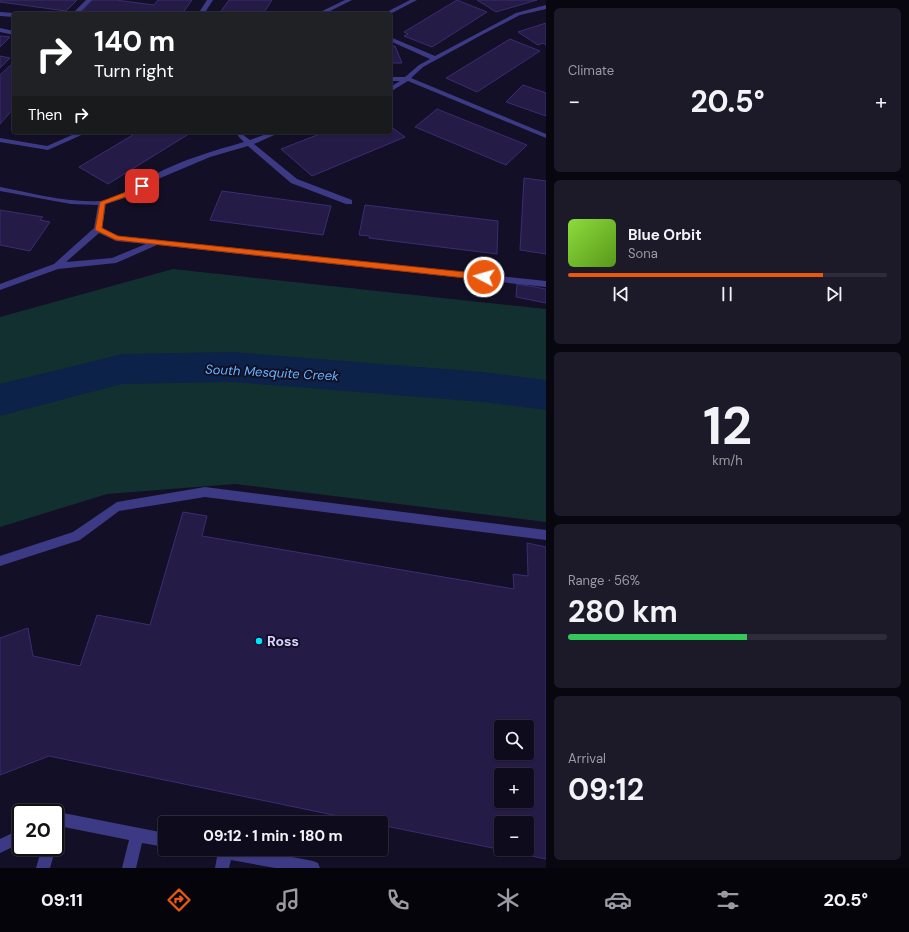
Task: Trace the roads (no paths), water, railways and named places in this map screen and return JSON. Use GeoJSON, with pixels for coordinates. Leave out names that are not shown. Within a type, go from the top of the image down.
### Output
{"type":"FeatureCollection","features":[{"type":"Feature","properties":{"kind":"lane"},"geometry":{"type":"LineString","coordinates":[[77,12],[89,0]]}},
{"type":"Feature","properties":{"kind":"lane"},"geometry":{"type":"LineString","coordinates":[[202,12],[210,0]]}},
{"type":"Feature","properties":{"kind":"lane"},"geometry":{"type":"LineString","coordinates":[[323,12],[349,0]]}},
{"type":"Feature","properties":{"kind":"lane"},"geometry":{"type":"LineString","coordinates":[[390,12],[414,0]]}},
{"type":"Feature","properties":{"kind":"lane"},"geometry":{"type":"LineString","coordinates":[[392,89],[407,79],[421,66],[434,58],[518,14],[546,7]]}},
{"type":"Feature","properties":{"kind":"lane"},"geometry":{"type":"LineString","coordinates":[[0,14],[12,15]]}},
{"type":"Feature","properties":{"kind":"lane"},"geometry":{"type":"LineString","coordinates":[[0,30],[12,33]]}},
{"type":"Feature","properties":{"kind":"lane"},"geometry":{"type":"LineString","coordinates":[[392,40],[434,58]]}},
{"type":"Feature","properties":{"kind":"lane"},"geometry":{"type":"LineString","coordinates":[[392,79],[407,79],[546,136]]}},
{"type":"Feature","properties":{"kind":"lane"},"geometry":{"type":"LineString","coordinates":[[0,140],[35,148],[48,148],[61,144],[81,134]]}},
{"type":"Feature","properties":{"kind":"lane"},"geometry":{"type":"LineString","coordinates":[[207,155],[242,134],[250,143],[294,181],[349,202]]}},
{"type":"Feature","properties":{"kind":"lane"},"geometry":{"type":"LineString","coordinates":[[0,189],[71,202],[102,203],[128,194],[155,177],[207,155],[250,143],[273,134]]}},
{"type":"Feature","properties":{"kind":"lane"},"geometry":{"type":"LineString","coordinates":[[57,266],[98,229],[102,203]]}},
{"type":"Feature","properties":{"kind":"lane"},"geometry":{"type":"LineString","coordinates":[[98,229],[116,238],[546,284]]}},
{"type":"Feature","properties":{"kind":"lane"},"geometry":{"type":"LineString","coordinates":[[0,287],[57,266],[113,261],[157,242]]}},
{"type":"Feature","properties":{"kind":"lane"},"geometry":{"type":"LineString","coordinates":[[0,561],[76,536],[116,507],[205,492],[546,535]]}},
{"type":"Feature","properties":{"kind":"lane"},"geometry":{"type":"LineString","coordinates":[[64,824],[158,839]]}},
{"type":"Feature","properties":{"kind":"lane"},"geometry":{"type":"LineString","coordinates":[[129,868],[137,835]]}},
{"type":"Feature","properties":{"kind":"lane"},"geometry":{"type":"LineString","coordinates":[[0,846],[12,840]]}},
{"type":"Feature","properties":{"kind":"lane"},"geometry":{"type":"LineString","coordinates":[[43,868],[46,856]]}},
{"type":"Feature","properties":{"kind":"lane"},"geometry":{"type":"LineString","coordinates":[[220,856],[222,868]]}},
{"type":"Feature","properties":{"kind":"lane"},"geometry":{"type":"LineString","coordinates":[[250,856],[312,868]]}},
{"type":"Feature","properties":{"kind":"waterway","name":"South Mesquite Creek"},"geometry":{"type":"LineString","coordinates":[[0,400],[122,369],[233,367],[483,387],[546,395]]}},
{"type":"Feature","properties":{"kind":"place","name":"Ross"},"geometry":{"type":"Point","coordinates":[259,641]}}]}
